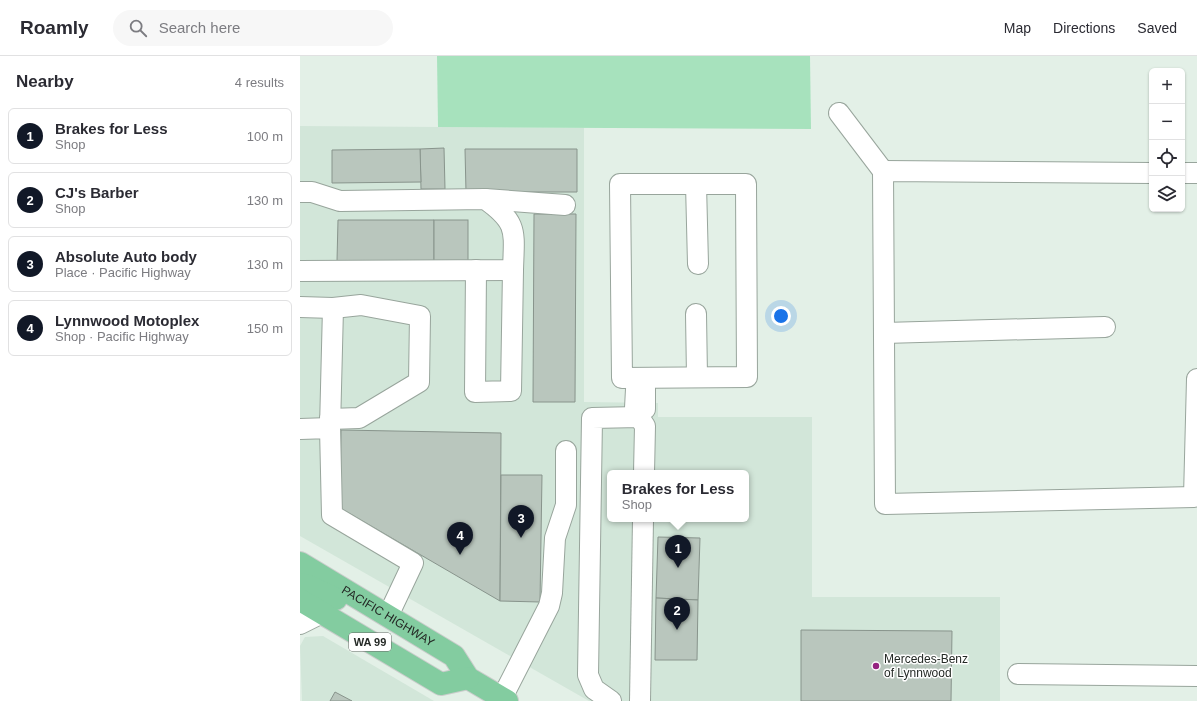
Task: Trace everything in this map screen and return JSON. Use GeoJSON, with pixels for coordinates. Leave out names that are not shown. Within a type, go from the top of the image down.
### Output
{"type":"FeatureCollection","features":[{"type":"Feature","properties":{"kind":"highway","name":"PACIFIC HIGHWAY"},"geometry":{"type":"LineString","coordinates":[[300,563],[454,656],[468,678],[504,699]]}},
{"type":"Feature","properties":{"kind":"highway"},"geometry":{"type":"LineString","coordinates":[[300,584],[306,585],[331,598],[368,604]]}},
{"type":"Feature","properties":{"kind":"highway","name":"WA 99"},"geometry":{"type":"LineString","coordinates":[[300,600],[441,684],[468,678]]}},
{"type":"Feature","properties":{"kind":"street"},"geometry":{"type":"LineString","coordinates":[[839,113],[883,171],[886,504],[1194,496],[1197,379]]}},
{"type":"Feature","properties":{"kind":"street"},"geometry":{"type":"LineString","coordinates":[[883,171],[1149,173]]}},
{"type":"Feature","properties":{"kind":"street"},"geometry":{"type":"LineString","coordinates":[[1185,173],[1197,173]]}},
{"type":"Feature","properties":{"kind":"street"},"geometry":{"type":"LineString","coordinates":[[620,184],[746,184],[747,377],[697,377],[641,380],[622,378],[620,184]]}},
{"type":"Feature","properties":{"kind":"street"},"geometry":{"type":"LineString","coordinates":[[696,184],[698,264]]}},
{"type":"Feature","properties":{"kind":"street"},"geometry":{"type":"LineString","coordinates":[[300,192],[312,192],[340,201],[485,199],[565,205]]}},
{"type":"Feature","properties":{"kind":"street"},"geometry":{"type":"LineString","coordinates":[[476,270],[475,392],[511,391],[514,232],[501,210],[485,199]]}},
{"type":"Feature","properties":{"kind":"street"},"geometry":{"type":"LineString","coordinates":[[300,271],[513,270]]}},
{"type":"Feature","properties":{"kind":"street"},"geometry":{"type":"LineString","coordinates":[[300,307],[333,308],[361,305],[420,316],[419,382],[359,418],[300,428]]}},
{"type":"Feature","properties":{"kind":"street"},"geometry":{"type":"LineString","coordinates":[[333,308],[330,424],[332,516],[414,563],[388,616]]}},
{"type":"Feature","properties":{"kind":"street"},"geometry":{"type":"LineString","coordinates":[[696,314],[697,377]]}},
{"type":"Feature","properties":{"kind":"street"},"geometry":{"type":"LineString","coordinates":[[884,333],[1105,327]]}},
{"type":"Feature","properties":{"kind":"street"},"geometry":{"type":"LineString","coordinates":[[611,701],[594,689],[588,675],[592,418],[639,415],[645,409],[645,388],[641,380]]}},
{"type":"Feature","properties":{"kind":"street"},"geometry":{"type":"LineString","coordinates":[[639,415],[645,426],[644,470]]}},
{"type":"Feature","properties":{"kind":"street"},"geometry":{"type":"LineString","coordinates":[[504,699],[549,606],[552,593],[555,538],[566,505],[566,451]]}},
{"type":"Feature","properties":{"kind":"street"},"geometry":{"type":"LineString","coordinates":[[640,701],[643,522]]}},
{"type":"Feature","properties":{"kind":"street"},"geometry":{"type":"LineString","coordinates":[[300,624],[322,613]]}},
{"type":"Feature","properties":{"kind":"street"},"geometry":{"type":"LineString","coordinates":[[1018,674],[1197,676]]}},
{"type":"Feature","properties":{"kind":"shaded area"},"geometry":{"type":"Polygon","coordinates":[[[300,126],[584,128],[584,402],[658,403],[658,417],[812,417],[812,597],[1000,597],[1000,701],[589,701],[300,536],[300,126]]]}},
{"type":"Feature","properties":{"kind":"shaded area"},"geometry":{"type":"Polygon","coordinates":[[[323,636],[434,701],[302,701],[300,646],[305,637],[323,636]]]}},
{"type":"Feature","properties":{"kind":"green space"},"geometry":{"type":"Polygon","coordinates":[[[437,56],[810,56],[811,129],[438,127],[437,56]]]}},
{"type":"Feature","properties":{"kind":"building"},"geometry":{"type":"Polygon","coordinates":[[[444,148],[445,189],[421,189],[420,149],[444,148]]]}},
{"type":"Feature","properties":{"kind":"building"},"geometry":{"type":"Polygon","coordinates":[[[420,149],[421,182],[332,183],[332,150],[420,149]]]}},
{"type":"Feature","properties":{"kind":"building"},"geometry":{"type":"Polygon","coordinates":[[[465,149],[577,149],[577,192],[466,192],[465,149]]]}},
{"type":"Feature","properties":{"kind":"building"},"geometry":{"type":"Polygon","coordinates":[[[534,214],[576,214],[575,402],[533,402],[534,214]]]}},
{"type":"Feature","properties":{"kind":"building"},"geometry":{"type":"Polygon","coordinates":[[[338,220],[434,220],[434,261],[337,261],[338,220]]]}},
{"type":"Feature","properties":{"kind":"building"},"geometry":{"type":"Polygon","coordinates":[[[434,220],[468,220],[468,261],[434,261],[434,220]]]}},
{"type":"Feature","properties":{"kind":"building"},"geometry":{"type":"Polygon","coordinates":[[[341,430],[501,433],[500,601],[340,508],[341,430]]]}},
{"type":"Feature","properties":{"kind":"building"},"geometry":{"type":"Polygon","coordinates":[[[501,475],[542,475],[540,602],[500,601],[501,475]]]}},
{"type":"Feature","properties":{"kind":"building"},"geometry":{"type":"Polygon","coordinates":[[[658,537],[700,538],[698,600],[656,598],[658,537]]]}},
{"type":"Feature","properties":{"kind":"building"},"geometry":{"type":"Polygon","coordinates":[[[656,598],[698,600],[697,660],[655,660],[656,598]]]}},
{"type":"Feature","properties":{"kind":"building","name":"Mercedes-Benz of Lynnwood"},"geometry":{"type":"Polygon","coordinates":[[[801,630],[952,631],[951,701],[801,701],[801,630]]]}},
{"type":"Feature","properties":{"kind":"building"},"geometry":{"type":"Polygon","coordinates":[[[335,692],[352,701],[330,701],[335,692]]]}},
{"type":"Feature","properties":{"kind":"place","name":"Absolute Auto body"},"geometry":{"type":"Point","coordinates":[521,538]}},
{"type":"Feature","properties":{"kind":"place","name":"Lynnwood Motoplex"},"geometry":{"type":"Point","coordinates":[460,555]}},
{"type":"Feature","properties":{"kind":"place","name":"Brakes for Less"},"geometry":{"type":"Point","coordinates":[678,568]}},
{"type":"Feature","properties":{"kind":"place","name":"CJ's Barber"},"geometry":{"type":"Point","coordinates":[677,630]}},
{"type":"Feature","properties":{"kind":"place","name":"Mercedes-Benz of Lynnwood"},"geometry":{"type":"Point","coordinates":[876,666]}}]}
